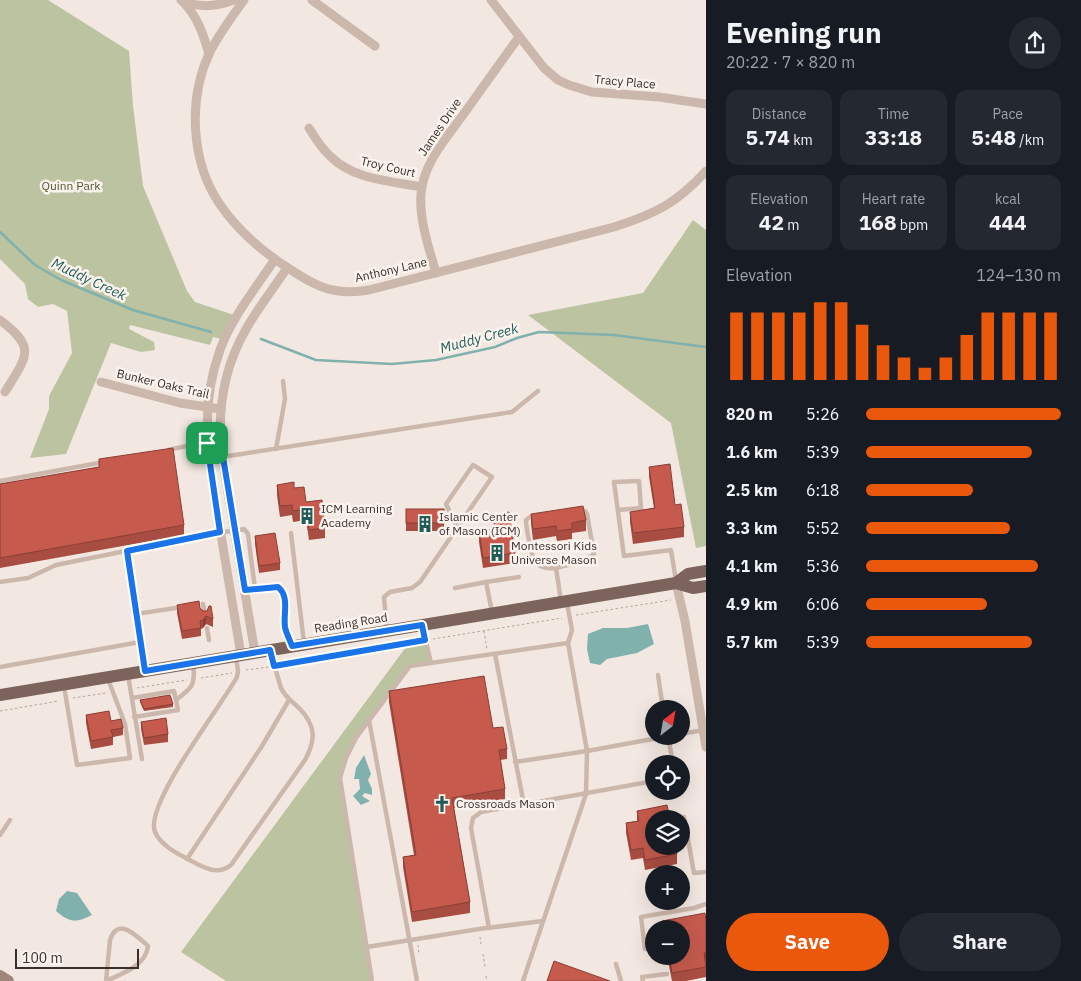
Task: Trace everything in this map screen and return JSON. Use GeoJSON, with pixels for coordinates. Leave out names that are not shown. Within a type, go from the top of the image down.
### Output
{"type":"FeatureCollection","features":[{"type":"Feature","properties":{"kind":"main road","name":"Reading Road"},"geometry":{"type":"LineString","coordinates":[[676,583],[688,574],[706,571]]}},
{"type":"Feature","properties":{"kind":"main road","name":"Reading Road"},"geometry":{"type":"LineString","coordinates":[[0,695],[676,583],[693,588],[706,586]]}},
{"type":"Feature","properties":{"kind":"street"},"geometry":{"type":"LineString","coordinates":[[181,0],[200,5],[213,5],[234,0]]}},
{"type":"Feature","properties":{"kind":"street"},"geometry":{"type":"LineString","coordinates":[[181,0],[196,18],[204,35],[209,54]]}},
{"type":"Feature","properties":{"kind":"street","name":"Anthony Lane"},"geometry":{"type":"LineString","coordinates":[[244,0],[216,40],[209,54],[198,92],[196,110],[198,147],[202,164],[213,192],[234,223],[246,236],[287,268],[322,288],[345,292],[369,290],[614,227],[643,218],[660,210],[680,196],[706,171]]}},
{"type":"Feature","properties":{"kind":"street"},"geometry":{"type":"LineString","coordinates":[[312,0],[376,46]]}},
{"type":"Feature","properties":{"kind":"street","name":"Tracy Place"},"geometry":{"type":"LineString","coordinates":[[491,0],[544,68],[558,80],[575,88],[592,92],[660,97],[706,104]]}},
{"type":"Feature","properties":{"kind":"street","name":"James Drive"},"geometry":{"type":"LineString","coordinates":[[436,273],[422,218],[422,187],[426,171],[519,37]]}},
{"type":"Feature","properties":{"kind":"street","name":"Troy Court"},"geometry":{"type":"LineString","coordinates":[[308,128],[331,157],[351,171],[369,177],[422,187]]}},
{"type":"Feature","properties":{"kind":"street"},"geometry":{"type":"LineString","coordinates":[[239,655],[209,461],[207,407],[212,375],[224,340],[236,318],[275,259]]}},
{"type":"Feature","properties":{"kind":"street"},"geometry":{"type":"LineString","coordinates":[[255,653],[222,457],[220,409],[230,365],[239,342],[254,315],[287,268]]}},
{"type":"Feature","properties":{"kind":"street"},"geometry":{"type":"LineString","coordinates":[[0,320],[20,337],[25,348],[24,360],[5,392]]}},
{"type":"Feature","properties":{"kind":"street","name":"Bunker Oaks Trail"},"geometry":{"type":"LineString","coordinates":[[101,382],[180,403],[220,409]]}},
{"type":"Feature","properties":{"kind":"street"},"geometry":{"type":"LineString","coordinates":[[676,583],[705,730],[706,747]]}},
{"type":"Feature","properties":{"kind":"street"},"geometry":{"type":"LineString","coordinates":[[0,976],[8,981]]}},
{"type":"Feature","properties":{"kind":"lane"},"geometry":{"type":"LineString","coordinates":[[276,449],[284,399],[284,381]]}},
{"type":"Feature","properties":{"kind":"lane"},"geometry":{"type":"LineString","coordinates":[[209,461],[222,457],[512,412],[538,391]]}},
{"type":"Feature","properties":{"kind":"lane"},"geometry":{"type":"LineString","coordinates":[[164,450],[220,439]]}},
{"type":"Feature","properties":{"kind":"lane"},"geometry":{"type":"LineString","coordinates":[[0,480],[106,461]]}},
{"type":"Feature","properties":{"kind":"lane"},"geometry":{"type":"LineString","coordinates":[[387,631],[384,597],[390,592],[412,588],[420,582],[492,477],[473,465],[446,504],[457,528]]}},
{"type":"Feature","properties":{"kind":"lane"},"geometry":{"type":"LineString","coordinates":[[618,510],[641,508],[639,481],[614,482],[624,556],[671,550],[676,583]]}},
{"type":"Feature","properties":{"kind":"lane"},"geometry":{"type":"LineString","coordinates":[[547,514],[530,517],[526,520],[531,555],[535,563],[540,566],[556,568],[586,560],[594,554],[587,514],[580,510],[572,511]]}},
{"type":"Feature","properties":{"kind":"lane"},"geometry":{"type":"LineString","coordinates":[[0,582],[28,578],[56,565],[220,532],[244,529],[248,534],[255,589]]}},
{"type":"Feature","properties":{"kind":"lane"},"geometry":{"type":"LineString","coordinates":[[291,533],[298,645]]}},
{"type":"Feature","properties":{"kind":"lane"},"geometry":{"type":"LineString","coordinates":[[127,551],[145,671]]}},
{"type":"Feature","properties":{"kind":"lane"},"geometry":{"type":"LineString","coordinates":[[524,981],[586,794],[587,751],[568,644],[572,630],[570,616],[564,602],[556,568]]}},
{"type":"Feature","properties":{"kind":"lane"},"geometry":{"type":"LineString","coordinates":[[455,588],[519,577]]}},
{"type":"Feature","properties":{"kind":"lane"},"geometry":{"type":"LineString","coordinates":[[486,582],[492,614]]}},
{"type":"Feature","properties":{"kind":"lane"},"geometry":{"type":"LineString","coordinates":[[245,590],[278,587],[282,590],[285,600],[285,626],[298,645]]}},
{"type":"Feature","properties":{"kind":"lane"},"geometry":{"type":"LineString","coordinates":[[203,604],[205,615]]}},
{"type":"Feature","properties":{"kind":"lane"},"geometry":{"type":"LineString","coordinates":[[136,614],[187,606]]}},
{"type":"Feature","properties":{"kind":"lane"},"geometry":{"type":"LineString","coordinates":[[422,625],[431,663]]}},
{"type":"Feature","properties":{"kind":"lane"},"geometry":{"type":"LineString","coordinates":[[207,628],[209,640]]}},
{"type":"Feature","properties":{"kind":"lane"},"geometry":{"type":"LineString","coordinates":[[0,666],[140,642]]}},
{"type":"Feature","properties":{"kind":"lane"},"geometry":{"type":"LineString","coordinates":[[372,981],[340,778],[346,758],[356,738],[410,666],[568,644]]}},
{"type":"Feature","properties":{"kind":"lane"},"geometry":{"type":"LineString","coordinates":[[239,655],[238,672],[235,682],[192,744],[155,814],[154,826],[158,838],[166,846],[209,870],[221,871],[227,869],[306,760],[313,743],[313,731],[305,715],[281,688],[270,650]]}},
{"type":"Feature","properties":{"kind":"lane"},"geometry":{"type":"LineString","coordinates":[[495,654],[524,804]]}},
{"type":"Feature","properties":{"kind":"lane"},"geometry":{"type":"LineString","coordinates":[[176,700],[190,689],[195,679],[193,663]]}},
{"type":"Feature","properties":{"kind":"lane"},"geometry":{"type":"LineString","coordinates":[[128,674],[142,759]]}},
{"type":"Feature","properties":{"kind":"lane"},"geometry":{"type":"LineString","coordinates":[[658,674],[662,700]]}},
{"type":"Feature","properties":{"kind":"lane"},"geometry":{"type":"LineString","coordinates":[[63,684],[77,765],[130,758],[125,724],[107,677]]}},
{"type":"Feature","properties":{"kind":"lane"},"geometry":{"type":"LineString","coordinates":[[132,698],[174,691],[178,710],[154,712],[134,717]]}},
{"type":"Feature","properties":{"kind":"lane"},"geometry":{"type":"LineString","coordinates":[[163,692],[165,698]]}},
{"type":"Feature","properties":{"kind":"lane"},"geometry":{"type":"LineString","coordinates":[[149,695],[151,700]]}},
{"type":"Feature","properties":{"kind":"lane"},"geometry":{"type":"LineString","coordinates":[[187,859],[262,746],[290,700]]}},
{"type":"Feature","properties":{"kind":"lane"},"geometry":{"type":"LineString","coordinates":[[369,720],[417,981]]}},
{"type":"Feature","properties":{"kind":"lane"},"geometry":{"type":"LineString","coordinates":[[690,732],[705,730]]}},
{"type":"Feature","properties":{"kind":"lane"},"geometry":{"type":"LineString","coordinates":[[516,762],[645,740]]}},
{"type":"Feature","properties":{"kind":"lane"},"geometry":{"type":"LineString","coordinates":[[489,928],[471,828],[473,818],[481,812],[645,783]]}},
{"type":"Feature","properties":{"kind":"lane"},"geometry":{"type":"LineString","coordinates":[[0,835],[10,820]]}},
{"type":"Feature","properties":{"kind":"lane"},"geometry":{"type":"LineString","coordinates":[[690,851],[694,873],[706,872]]}},
{"type":"Feature","properties":{"kind":"lane"},"geometry":{"type":"LineString","coordinates":[[645,942],[641,916],[694,908],[706,904]]}},
{"type":"Feature","properties":{"kind":"lane"},"geometry":{"type":"LineString","coordinates":[[367,947],[543,921]]}},
{"type":"Feature","properties":{"kind":"lane"},"geometry":{"type":"LineString","coordinates":[[115,930],[126,930],[146,944],[148,950],[137,964],[106,981],[112,934],[115,930]]}},
{"type":"Feature","properties":{"kind":"lane"},"geometry":{"type":"LineString","coordinates":[[616,964],[621,981]]}},
{"type":"Feature","properties":{"kind":"lane"},"geometry":{"type":"LineString","coordinates":[[643,981],[642,977],[667,974]]}},
{"type":"Feature","properties":{"kind":"path"},"geometry":{"type":"LineString","coordinates":[[131,689],[672,600]]}},
{"type":"Feature","properties":{"kind":"path"},"geometry":{"type":"LineString","coordinates":[[484,630],[488,652]]}},
{"type":"Feature","properties":{"kind":"path"},"geometry":{"type":"LineString","coordinates":[[0,711],[112,692]]}},
{"type":"Feature","properties":{"kind":"path"},"geometry":{"type":"LineString","coordinates":[[479,931],[481,944]]}},
{"type":"Feature","properties":{"kind":"path"},"geometry":{"type":"LineString","coordinates":[[418,942],[420,954]]}},
{"type":"Feature","properties":{"kind":"path"},"geometry":{"type":"LineString","coordinates":[[483,954],[485,967]]}},
{"type":"Feature","properties":{"kind":"path"},"geometry":{"type":"LineString","coordinates":[[486,976],[487,981]]}},
{"type":"Feature","properties":{"kind":"green space","name":"Quinn Park"},"geometry":{"type":"Polygon","coordinates":[[[0,0],[48,0],[129,51],[133,106],[143,186],[187,291],[195,302],[234,315],[221,339],[213,337],[210,345],[130,325],[129,329],[154,342],[155,350],[141,352],[111,343],[66,454],[30,458],[49,409],[49,396],[72,353],[67,311],[53,304],[38,307],[28,299],[25,284],[0,259],[0,0]]]}},
{"type":"Feature","properties":{"kind":"green space"},"geometry":{"type":"Polygon","coordinates":[[[693,220],[706,230],[706,546],[696,548],[671,423],[528,315],[643,293],[693,220]]]}},
{"type":"Feature","properties":{"kind":"green space"},"geometry":{"type":"Polygon","coordinates":[[[426,644],[431,663],[410,666],[356,738],[340,778],[372,981],[226,981],[181,952],[406,647],[426,644]]]}},
{"type":"Feature","properties":{"kind":"water"},"geometry":{"type":"Polygon","coordinates":[[[648,624],[654,644],[637,653],[607,659],[600,665],[590,663],[587,649],[588,634],[603,628],[627,628],[648,624]]]}},
{"type":"Feature","properties":{"kind":"water"},"geometry":{"type":"Polygon","coordinates":[[[364,755],[371,774],[368,780],[372,789],[372,795],[365,793],[362,796],[370,801],[361,805],[353,796],[360,789],[359,779],[354,779],[356,768],[364,755]]]}},
{"type":"Feature","properties":{"kind":"water"},"geometry":{"type":"Polygon","coordinates":[[[67,891],[77,893],[92,915],[82,919],[69,920],[56,911],[59,899],[67,891]]]}},
{"type":"Feature","properties":{"kind":"building"},"geometry":{"type":"Polygon","coordinates":[[[173,448],[184,525],[0,558],[0,484],[99,467],[99,459],[173,448]]]}},
{"type":"Feature","properties":{"kind":"building"},"geometry":{"type":"Polygon","coordinates":[[[670,464],[675,505],[681,504],[684,527],[633,533],[630,512],[655,508],[649,467],[670,464]]]}},
{"type":"Feature","properties":{"kind":"building"},"geometry":{"type":"Polygon","coordinates":[[[294,482],[294,488],[304,487],[306,502],[322,500],[325,528],[309,530],[306,509],[293,511],[292,505],[280,506],[277,485],[294,482]]]}},
{"type":"Feature","properties":{"kind":"building"},"geometry":{"type":"Polygon","coordinates":[[[583,506],[586,520],[572,523],[572,529],[557,531],[556,526],[533,529],[531,514],[583,506]]]}},
{"type":"Feature","properties":{"kind":"building"},"geometry":{"type":"Polygon","coordinates":[[[406,509],[444,509],[444,523],[406,523],[406,509]]]}},
{"type":"Feature","properties":{"kind":"building","name":"Montessori Kids Universe Mason"},"geometry":{"type":"Polygon","coordinates":[[[509,512],[515,553],[483,558],[479,531],[495,529],[493,515],[509,512]]]}},
{"type":"Feature","properties":{"kind":"building"},"geometry":{"type":"Polygon","coordinates":[[[275,533],[280,563],[259,566],[255,536],[275,533]]]}},
{"type":"Feature","properties":{"kind":"building"},"geometry":{"type":"Polygon","coordinates":[[[199,601],[200,608],[203,611],[207,611],[209,606],[211,606],[213,619],[206,616],[200,621],[201,628],[182,631],[177,605],[199,601]]]}},
{"type":"Feature","properties":{"kind":"building","name":"Crossroads Mason"},"geometry":{"type":"Polygon","coordinates":[[[484,676],[493,728],[503,727],[507,749],[499,750],[505,789],[452,798],[470,902],[412,912],[403,857],[416,855],[389,691],[484,676]]]}},
{"type":"Feature","properties":{"kind":"building"},"geometry":{"type":"Polygon","coordinates":[[[170,695],[173,704],[144,709],[140,700],[170,695]]]}},
{"type":"Feature","properties":{"kind":"building"},"geometry":{"type":"Polygon","coordinates":[[[109,711],[111,721],[121,719],[123,728],[111,730],[113,737],[91,741],[86,715],[109,711]]]}},
{"type":"Feature","properties":{"kind":"building"},"geometry":{"type":"Polygon","coordinates":[[[166,718],[168,734],[144,738],[141,722],[166,718]]]}},
{"type":"Feature","properties":{"kind":"building"},"geometry":{"type":"Polygon","coordinates":[[[667,805],[668,810],[645,810],[645,855],[672,855],[645,860],[643,848],[631,850],[626,823],[639,821],[637,811],[667,805]]]}},
{"type":"Feature","properties":{"kind":"building"},"geometry":{"type":"Polygon","coordinates":[[[705,913],[706,953],[704,953],[706,967],[672,973],[671,965],[690,965],[690,920],[667,920],[705,913]]]}},
{"type":"Feature","properties":{"kind":"building"},"geometry":{"type":"Polygon","coordinates":[[[554,961],[610,981],[547,981],[554,961]]]}},
{"type":"Feature","properties":{"kind":"waterway","name":"Muddy Creek"},"geometry":{"type":"LineString","coordinates":[[0,232],[35,265],[61,280],[133,310],[211,332]]}},
{"type":"Feature","properties":{"kind":"waterway","name":"Muddy Creek"},"geometry":{"type":"LineString","coordinates":[[261,339],[316,360],[392,364],[436,360],[495,347],[539,332],[614,335],[706,347]]}},
{"type":"Feature","properties":{"kind":"place","name":"ICM Learning Academy"},"geometry":{"type":"Point","coordinates":[307,516]}},
{"type":"Feature","properties":{"kind":"place","name":"Islamic Center of Mason (ICM)"},"geometry":{"type":"Point","coordinates":[425,524]}},
{"type":"Feature","properties":{"kind":"place","name":"Montessori Kids Universe Mason"},"geometry":{"type":"Point","coordinates":[497,553]}},
{"type":"Feature","properties":{"kind":"place","name":"Crossroads Mason"},"geometry":{"type":"Point","coordinates":[442,804]}},
{"type":"Feature","properties":{"kind":"route"},"geometry":{"type":"LineString","coordinates":[[220,439],[245,590],[278,587],[282,590],[285,600],[285,626],[292,646],[422,625],[425,640],[274,666],[270,650],[145,671],[127,551],[220,532],[207,443],[220,439]]}}]}
